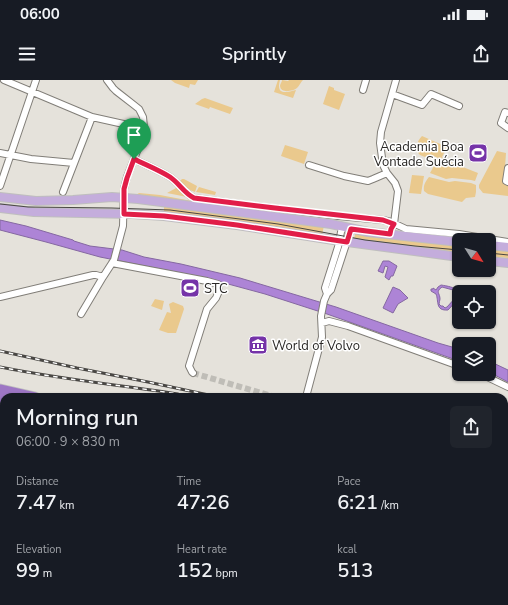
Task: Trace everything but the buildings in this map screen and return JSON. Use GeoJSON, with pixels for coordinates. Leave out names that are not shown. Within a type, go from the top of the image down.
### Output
{"type":"FeatureCollection","features":[{"type":"Feature","properties":{"kind":"highway"},"geometry":{"type":"LineString","coordinates":[[0,389],[18,393]]}},
{"type":"Feature","properties":{"kind":"main road"},"geometry":{"type":"LineString","coordinates":[[0,197],[36,201],[112,197],[124,198],[303,220],[347,228],[452,242]]}},
{"type":"Feature","properties":{"kind":"main road"},"geometry":{"type":"LineString","coordinates":[[0,208],[34,212],[164,216],[452,256]]}},
{"type":"Feature","properties":{"kind":"main road"},"geometry":{"type":"LineString","coordinates":[[496,246],[508,247]]}},
{"type":"Feature","properties":{"kind":"street"},"geometry":{"type":"LineString","coordinates":[[4,80],[92,117],[144,127]]}},
{"type":"Feature","properties":{"kind":"street"},"geometry":{"type":"LineString","coordinates":[[0,186],[36,80]]}},
{"type":"Feature","properties":{"kind":"street"},"geometry":{"type":"LineString","coordinates":[[81,314],[113,262],[123,226],[124,198],[127,178],[143,136],[144,127],[143,116],[140,109],[116,91],[107,80]]}},
{"type":"Feature","properties":{"kind":"street"},"geometry":{"type":"LineString","coordinates":[[363,90],[366,80]]}},
{"type":"Feature","properties":{"kind":"street"},"geometry":{"type":"LineString","coordinates":[[390,234],[394,224],[398,191],[395,183],[383,165],[381,156],[381,132],[396,80]]}},
{"type":"Feature","properties":{"kind":"street"},"geometry":{"type":"LineString","coordinates":[[392,94],[422,105],[431,94],[459,106]]}},
{"type":"Feature","properties":{"kind":"street"},"geometry":{"type":"LineString","coordinates":[[508,113],[505,112],[501,123],[508,128]]}},
{"type":"Feature","properties":{"kind":"street"},"geometry":{"type":"LineString","coordinates":[[62,192],[92,117]]}},
{"type":"Feature","properties":{"kind":"street"},"geometry":{"type":"LineString","coordinates":[[0,152],[31,159],[74,163]]}},
{"type":"Feature","properties":{"kind":"street"},"geometry":{"type":"LineString","coordinates":[[134,159],[170,177],[176,181],[185,192],[194,198],[383,220],[406,229],[508,242]]}},
{"type":"Feature","properties":{"kind":"street"},"geometry":{"type":"LineString","coordinates":[[310,165],[344,176],[368,181],[387,173]]}},
{"type":"Feature","properties":{"kind":"street"},"geometry":{"type":"LineString","coordinates":[[508,168],[506,181],[508,182]]}},
{"type":"Feature","properties":{"kind":"street"},"geometry":{"type":"LineString","coordinates":[[307,393],[321,344],[322,314],[324,301],[327,294],[325,288],[347,228]]}},
{"type":"Feature","properties":{"kind":"street"},"geometry":{"type":"LineString","coordinates":[[446,233],[446,238],[452,240]]}},
{"type":"Feature","properties":{"kind":"street"},"geometry":{"type":"LineString","coordinates":[[113,262],[207,280],[218,284],[219,291],[216,298],[207,309],[190,366],[193,373]]}},
{"type":"Feature","properties":{"kind":"street"},"geometry":{"type":"LineString","coordinates":[[0,297],[93,275],[103,277]]}},
{"type":"Feature","properties":{"kind":"street"},"geometry":{"type":"LineString","coordinates":[[322,323],[329,321],[348,326],[452,363]]}},
{"type":"Feature","properties":{"kind":"street"},"geometry":{"type":"LineString","coordinates":[[496,381],[508,387]]}},
{"type":"Feature","properties":{"kind":"shaded area"},"geometry":{"type":"Polygon","coordinates":[[[171,80],[198,80],[195,85],[190,84],[189,88],[171,80]]]}},
{"type":"Feature","properties":{"kind":"shaded area"},"geometry":{"type":"Polygon","coordinates":[[[278,80],[280,80],[280,91],[288,92],[296,90],[293,98],[274,92],[278,80]]]}},
{"type":"Feature","properties":{"kind":"shaded area"},"geometry":{"type":"Polygon","coordinates":[[[282,80],[303,80],[297,88],[285,91],[281,89],[280,85],[282,80]]]}},
{"type":"Feature","properties":{"kind":"shaded area"},"geometry":{"type":"Polygon","coordinates":[[[329,86],[334,88],[334,90],[345,94],[339,110],[323,104],[329,86]]]}},
{"type":"Feature","properties":{"kind":"shaded area"},"geometry":{"type":"Polygon","coordinates":[[[205,98],[233,108],[230,114],[210,107],[209,109],[195,104],[205,98]]]}},
{"type":"Feature","properties":{"kind":"shaded area"},"geometry":{"type":"Polygon","coordinates":[[[422,136],[447,147],[441,159],[433,156],[430,159],[418,153],[417,145],[422,136]]]}},
{"type":"Feature","properties":{"kind":"shaded area"},"geometry":{"type":"Polygon","coordinates":[[[285,145],[308,152],[304,164],[281,156],[285,145]]]}},
{"type":"Feature","properties":{"kind":"shaded area"},"geometry":{"type":"Polygon","coordinates":[[[497,151],[506,153],[504,182],[508,186],[508,196],[483,193],[479,188],[479,185],[497,151]]]}},
{"type":"Feature","properties":{"kind":"shaded area"},"geometry":{"type":"Polygon","coordinates":[[[443,157],[445,160],[478,173],[475,181],[452,178],[446,179],[430,173],[434,166],[437,166],[443,157]]]}},
{"type":"Feature","properties":{"kind":"shaded area"},"geometry":{"type":"Polygon","coordinates":[[[412,175],[424,176],[421,194],[409,193],[412,175]]]}},
{"type":"Feature","properties":{"kind":"shaded area"},"geometry":{"type":"Polygon","coordinates":[[[429,177],[449,182],[455,181],[476,185],[475,197],[466,198],[462,202],[428,194],[424,191],[424,189],[425,183],[429,177]]]}},
{"type":"Feature","properties":{"kind":"shaded area"},"geometry":{"type":"Polygon","coordinates":[[[182,179],[197,186],[195,192],[183,185],[180,181],[182,179]]]}},
{"type":"Feature","properties":{"kind":"shaded area"},"geometry":{"type":"Polygon","coordinates":[[[178,187],[187,197],[167,193],[178,187]]]}},
{"type":"Feature","properties":{"kind":"shaded area"},"geometry":{"type":"Polygon","coordinates":[[[199,187],[216,192],[215,195],[196,192],[199,187]]]}},
{"type":"Feature","properties":{"kind":"shaded area"},"geometry":{"type":"Polygon","coordinates":[[[139,193],[236,207],[239,209],[136,195],[139,193]]]}},
{"type":"Feature","properties":{"kind":"shaded area"},"geometry":{"type":"Polygon","coordinates":[[[164,205],[324,225],[322,236],[164,213],[164,205]]]}},
{"type":"Feature","properties":{"kind":"shaded area"},"geometry":{"type":"Polygon","coordinates":[[[0,220],[26,226],[90,246],[122,250],[144,257],[240,278],[336,307],[452,347],[452,359],[327,314],[265,294],[206,278],[100,257],[0,230],[0,220]]]}},
{"type":"Feature","properties":{"kind":"shaded area"},"geometry":{"type":"Polygon","coordinates":[[[358,233],[452,243],[452,251],[403,247],[354,240],[355,234],[358,233]]]}},
{"type":"Feature","properties":{"kind":"shaded area"},"geometry":{"type":"Polygon","coordinates":[[[496,249],[508,250],[508,258],[496,257],[496,249]]]}},
{"type":"Feature","properties":{"kind":"shaded area"},"geometry":{"type":"Polygon","coordinates":[[[383,261],[389,261],[397,266],[393,276],[391,276],[389,280],[385,277],[388,267],[385,266],[383,273],[378,271],[383,261]]]}},
{"type":"Feature","properties":{"kind":"shaded area"},"geometry":{"type":"Polygon","coordinates":[[[441,285],[452,288],[452,290],[442,287],[438,293],[440,297],[439,304],[441,306],[445,308],[452,302],[452,306],[448,310],[441,309],[439,307],[436,294],[431,291],[431,289],[433,288],[436,290],[441,285]]]}},
{"type":"Feature","properties":{"kind":"shaded area"},"geometry":{"type":"Polygon","coordinates":[[[393,287],[400,290],[408,298],[398,304],[393,313],[383,308],[393,287]]]}},
{"type":"Feature","properties":{"kind":"shaded area"},"geometry":{"type":"Polygon","coordinates":[[[155,299],[164,301],[162,310],[151,306],[155,299]]]}},
{"type":"Feature","properties":{"kind":"shaded area"},"geometry":{"type":"Polygon","coordinates":[[[173,302],[183,306],[184,309],[176,333],[168,333],[159,330],[167,312],[171,313],[169,304],[173,302]]]}},
{"type":"Feature","properties":{"kind":"shaded area"},"geometry":{"type":"Polygon","coordinates":[[[496,364],[508,370],[508,382],[496,376],[496,364]]]}},
{"type":"Feature","properties":{"kind":"tunnel"},"geometry":{"type":"LineString","coordinates":[[193,373],[261,393]]}},
{"type":"Feature","properties":{"kind":"tram line"},"geometry":{"type":"LineString","coordinates":[[0,204],[28,207],[170,210],[278,224],[365,240],[452,249]]}},
{"type":"Feature","properties":{"kind":"tram line"},"geometry":{"type":"LineString","coordinates":[[496,254],[508,255]]}},
{"type":"Feature","properties":{"kind":"railway"},"geometry":{"type":"LineString","coordinates":[[0,351],[199,393]]}},
{"type":"Feature","properties":{"kind":"railway"},"geometry":{"type":"LineString","coordinates":[[0,367],[171,393]]}},
{"type":"Feature","properties":{"kind":"place","name":"Academia Boa Vontade Suécia"},"geometry":{"type":"Point","coordinates":[478,153]}},
{"type":"Feature","properties":{"kind":"place","name":"STC"},"geometry":{"type":"Point","coordinates":[190,288]}},
{"type":"Feature","properties":{"kind":"place","name":"World of Volvo"},"geometry":{"type":"Point","coordinates":[258,345]}},
{"type":"Feature","properties":{"kind":"route"},"geometry":{"type":"LineString","coordinates":[[134,159],[170,177],[176,181],[185,192],[194,198],[383,220],[394,224],[390,234],[351,229],[347,242],[237,225],[164,216],[124,214],[124,189],[134,159]]}}]}
